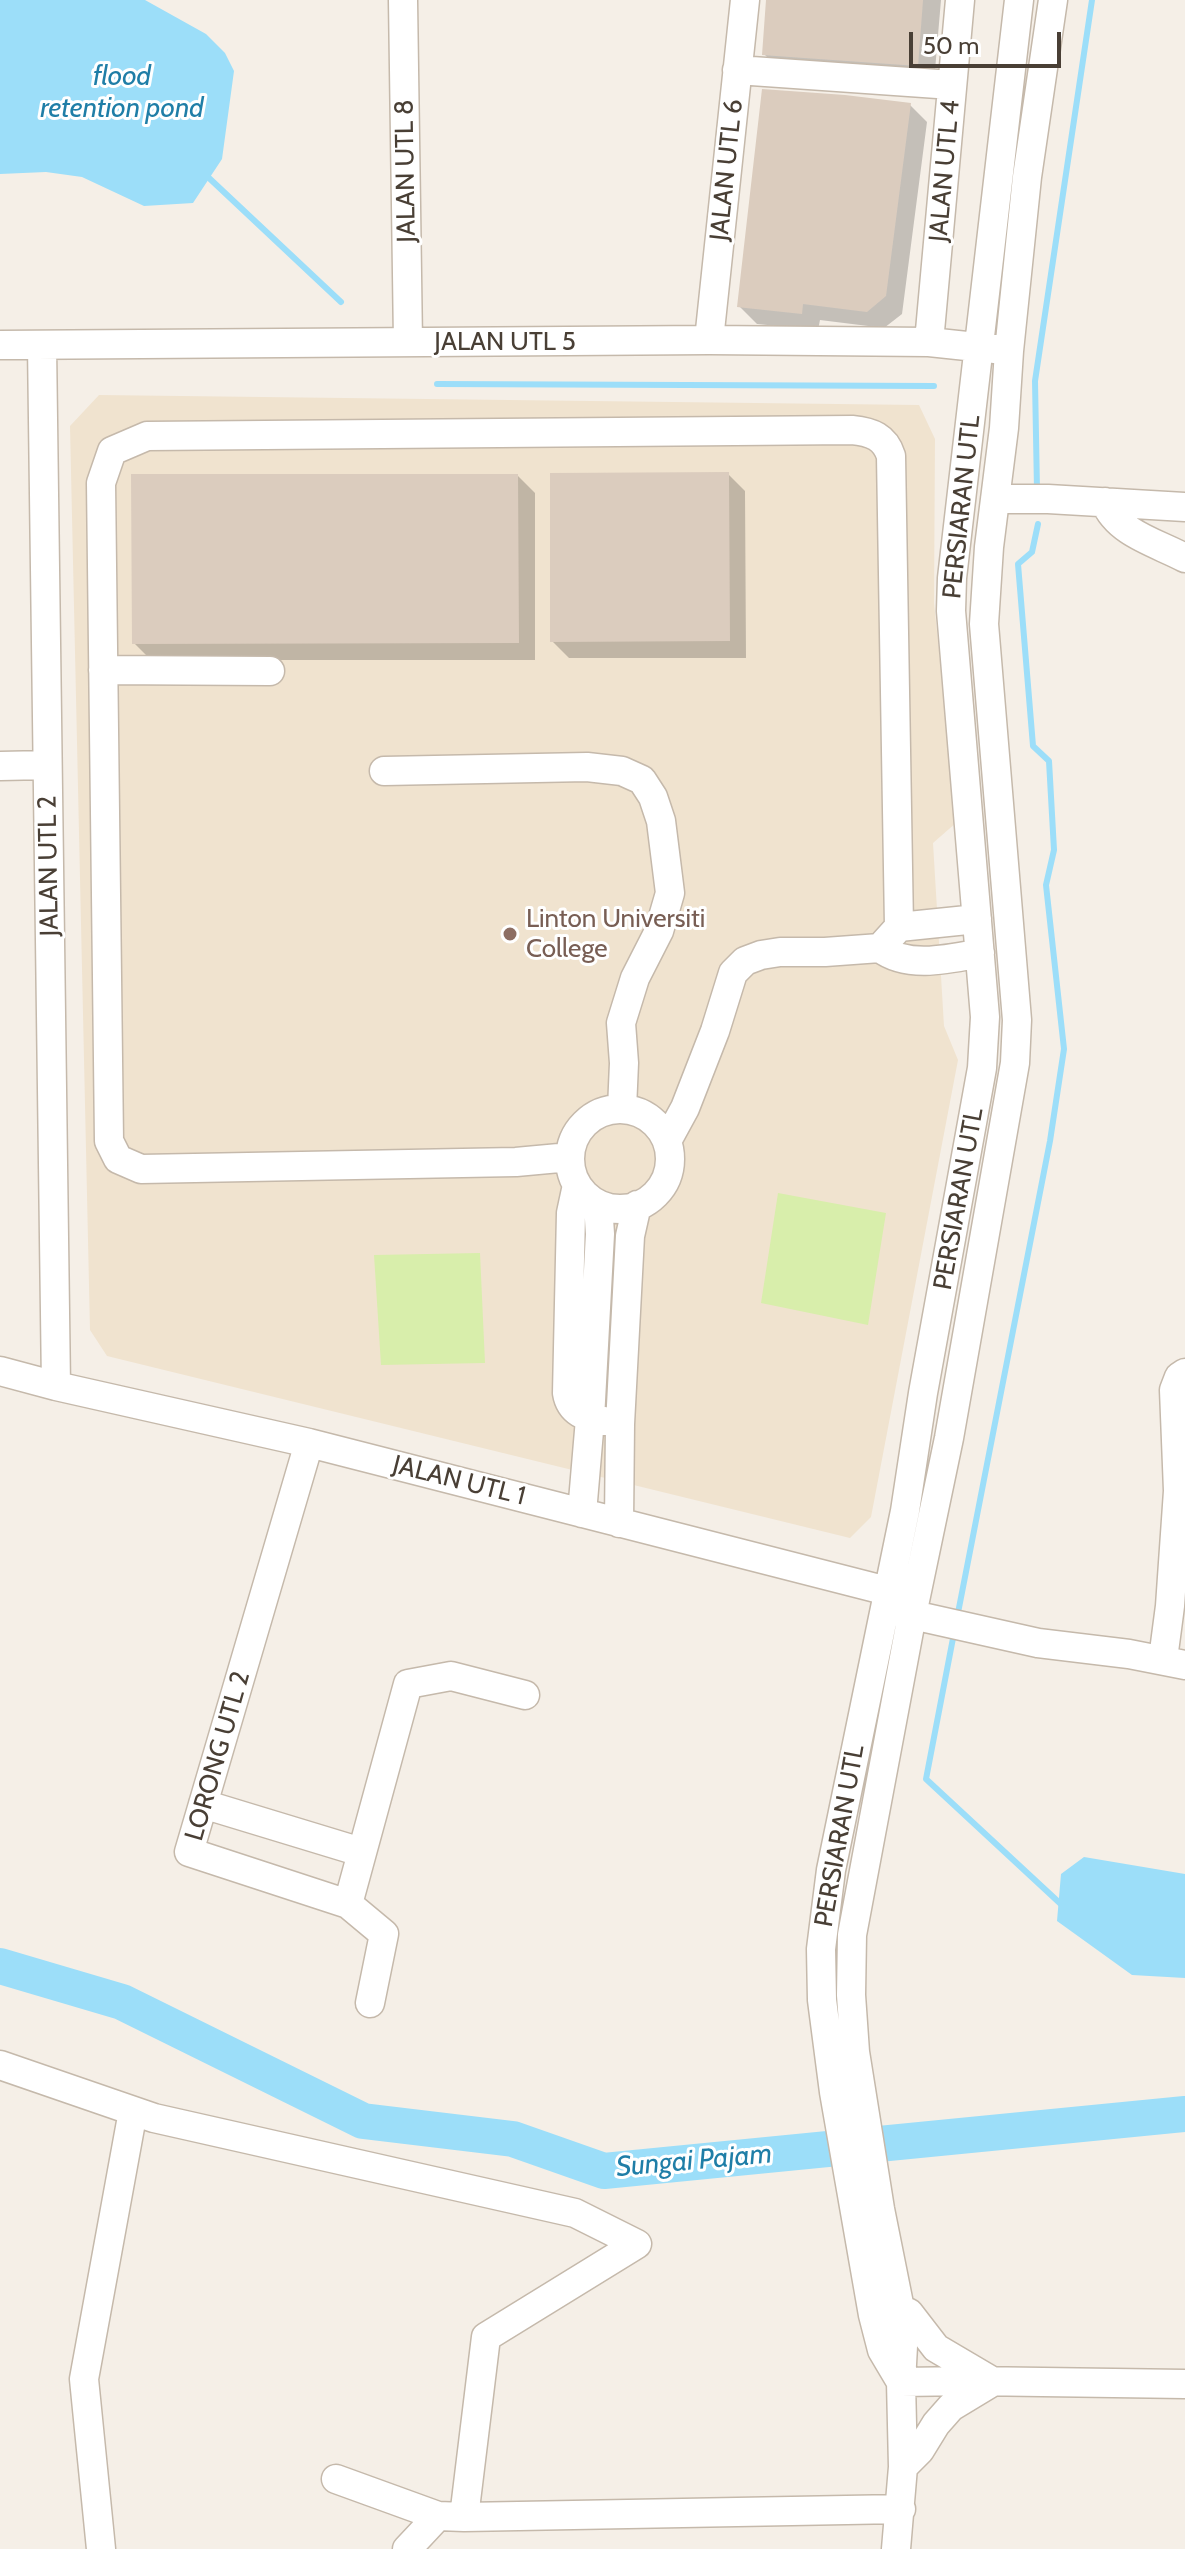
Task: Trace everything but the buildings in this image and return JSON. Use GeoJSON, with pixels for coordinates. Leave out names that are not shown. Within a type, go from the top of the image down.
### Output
{"type":"FeatureCollection","features":[{"type":"Feature","properties":{"kind":"street","name":"JALAN UTL 8"},"geometry":{"type":"LineString","coordinates":[[403,0],[408,342]]}},
{"type":"Feature","properties":{"kind":"street","name":"JALAN UTL 6"},"geometry":{"type":"LineString","coordinates":[[709,340],[745,0]]}},
{"type":"Feature","properties":{"kind":"street","name":"JALAN UTL 4"},"geometry":{"type":"LineString","coordinates":[[929,342],[960,0]]}},
{"type":"Feature","properties":{"kind":"street","name":"PERSIARAN UTL"},"geometry":{"type":"LineString","coordinates":[[907,1607],[905,1511],[923,1393],[982,1068],[985,1017],[951,611],[955,552],[1019,0]]}},
{"type":"Feature","properties":{"kind":"street","name":"PERSIARAN UTL"},"geometry":{"type":"LineString","coordinates":[[901,2382],[882,2350],[873,2315],[867,2210],[847,2092],[852,1935],[907,1607],[955,1408],[1017,1042],[984,624],[986,575],[1004,428],[1027,177],[1053,0]]}},
{"type":"Feature","properties":{"kind":"street"},"geometry":{"type":"LineString","coordinates":[[737,70],[952,85]]}},
{"type":"Feature","properties":{"kind":"street","name":"JALAN UTL 5"},"geometry":{"type":"LineString","coordinates":[[0,345],[709,340],[929,342],[1009,351]]}},
{"type":"Feature","properties":{"kind":"street","name":"JALAN UTL 2"},"geometry":{"type":"LineString","coordinates":[[42,345],[56,1386]]}},
{"type":"Feature","properties":{"kind":"street"},"geometry":{"type":"LineString","coordinates":[[570,1157],[516,1162],[141,1169],[118,1159],[109,1141],[101,483],[112,451],[147,436],[852,430],[869,432],[881,439],[891,456],[899,927]]}},
{"type":"Feature","properties":{"kind":"street"},"geometry":{"type":"LineString","coordinates":[[995,499],[1185,507]]}},
{"type":"Feature","properties":{"kind":"street"},"geometry":{"type":"LineString","coordinates":[[1105,502],[1110,515],[1120,525],[1185,558]]}},
{"type":"Feature","properties":{"kind":"street"},"geometry":{"type":"LineString","coordinates":[[103,670],[270,671]]}},
{"type":"Feature","properties":{"kind":"street"},"geometry":{"type":"LineString","coordinates":[[0,766],[47,765]]}},
{"type":"Feature","properties":{"kind":"street"},"geometry":{"type":"LineString","coordinates":[[384,771],[587,767],[622,771],[642,780],[653,797],[661,821],[670,893],[659,931],[635,978],[621,1023],[624,1063],[622,1109]]}},
{"type":"Feature","properties":{"kind":"street"},"geometry":{"type":"LineString","coordinates":[[880,948],[899,927],[977,919]]}},
{"type":"Feature","properties":{"kind":"street"},"geometry":{"type":"LineString","coordinates":[[667,1141],[685,1108],[715,1031],[733,973],[745,961],[780,952],[880,948],[904,960],[980,953]]}},
{"type":"Feature","properties":{"kind":"street"},"geometry":{"type":"LineString","coordinates":[[622,1109],[636,1111],[649,1118],[667,1141],[670,1157],[668,1172],[651,1198],[624,1208],[598,1204],[586,1196],[571,1171],[570,1157],[580,1128],[592,1117],[622,1109]]}},
{"type":"Feature","properties":{"kind":"street"},"geometry":{"type":"LineString","coordinates":[[577,1185],[571,1213],[568,1402],[574,1410],[590,1419],[620,1424]]}},
{"type":"Feature","properties":{"kind":"street"},"geometry":{"type":"LineString","coordinates":[[582,1513],[600,1234],[598,1204]]}},
{"type":"Feature","properties":{"kind":"street"},"geometry":{"type":"LineString","coordinates":[[619,1523],[620,1424],[630,1236],[637,1205]]}},
{"type":"Feature","properties":{"kind":"street","name":"JALAN UTL 1"},"geometry":{"type":"LineString","coordinates":[[0,1371],[309,1443],[582,1513],[977,1630],[1038,1643],[1174,1662]]}},
{"type":"Feature","properties":{"kind":"street"},"geometry":{"type":"LineString","coordinates":[[1174,1662],[1170,1606],[1178,1491],[1174,1390],[1179,1377],[1185,1373]]}},
{"type":"Feature","properties":{"kind":"street","name":"LORONG UTL 2"},"geometry":{"type":"LineString","coordinates":[[309,1443],[189,1852],[348,1904]]}},
{"type":"Feature","properties":{"kind":"street"},"geometry":{"type":"LineString","coordinates":[[370,2003],[384,1934],[348,1904],[408,1684],[451,1676],[525,1695]]}},
{"type":"Feature","properties":{"kind":"street"},"geometry":{"type":"LineString","coordinates":[[203,1804],[361,1852]]}},
{"type":"Feature","properties":{"kind":"street"},"geometry":{"type":"LineString","coordinates":[[0,2065],[170,2122],[575,2213],[637,2244],[486,2337],[451,2517],[407,2549]]}},
{"type":"Feature","properties":{"kind":"street"},"geometry":{"type":"LineString","coordinates":[[101,2549],[84,2379],[133,2111]]}},
{"type":"Feature","properties":{"kind":"street","name":"PERSIARAN UTL"},"geometry":{"type":"LineString","coordinates":[[867,2210],[900,2309],[903,2346],[901,2509]]}},
{"type":"Feature","properties":{"kind":"street"},"geometry":{"type":"LineString","coordinates":[[900,2309],[909,2313],[936,2348],[994,2381]]}},
{"type":"Feature","properties":{"kind":"street"},"geometry":{"type":"LineString","coordinates":[[903,2467],[920,2450],[951,2407],[994,2381]]}},
{"type":"Feature","properties":{"kind":"street"},"geometry":{"type":"LineString","coordinates":[[901,2382],[1185,2384]]}},
{"type":"Feature","properties":{"kind":"street"},"geometry":{"type":"LineString","coordinates":[[336,2479],[451,2517],[901,2509],[896,2549]]}},
{"type":"Feature","properties":{"kind":"shaded area","name":"Linton Universiti College"},"geometry":{"type":"Polygon","coordinates":[[[99,395],[919,405],[935,439],[934,603],[957,822],[933,843],[944,1026],[958,1060],[871,1517],[850,1538],[107,1356],[90,1330],[70,426],[99,395]]]}},
{"type":"Feature","properties":{"kind":"green space"},"geometry":{"type":"Polygon","coordinates":[[[778,1193],[886,1213],[868,1325],[761,1303],[778,1193]]]}},
{"type":"Feature","properties":{"kind":"green space"},"geometry":{"type":"Polygon","coordinates":[[[480,1253],[485,1363],[381,1365],[374,1255],[480,1253]]]}},
{"type":"Feature","properties":{"kind":"water","name":"flood retention pond"},"geometry":{"type":"Polygon","coordinates":[[[0,0],[145,0],[206,34],[225,53],[234,71],[222,159],[193,203],[144,206],[82,177],[46,172],[0,174],[0,0]]]}},
{"type":"Feature","properties":{"kind":"water"},"geometry":{"type":"Polygon","coordinates":[[[1084,1857],[1185,1874],[1185,1978],[1132,1975],[1057,1921],[1061,1874],[1084,1857]]]}},
{"type":"Feature","properties":{"kind":"waterway"},"geometry":{"type":"LineString","coordinates":[[1037,490],[1035,381],[1092,0]]}},
{"type":"Feature","properties":{"kind":"waterway"},"geometry":{"type":"LineString","coordinates":[[209,178],[341,302]]}},
{"type":"Feature","properties":{"kind":"waterway"},"geometry":{"type":"LineString","coordinates":[[437,384],[934,386]]}},
{"type":"Feature","properties":{"kind":"waterway"},"geometry":{"type":"LineString","coordinates":[[957,1618],[1050,1141],[1064,1049],[1046,885],[1054,850],[1049,761],[1033,746],[1018,564],[1032,552],[1038,524]]}},
{"type":"Feature","properties":{"kind":"waterway"},"geometry":{"type":"LineString","coordinates":[[954,1633],[926,1779],[1064,1907]]}},
{"type":"Feature","properties":{"kind":"waterway","name":"Sungai Pajam"},"geometry":{"type":"LineString","coordinates":[[0,1966],[122,2002],[363,2121],[513,2139],[604,2171],[1185,2114]]}},
{"type":"Feature","properties":{"kind":"place","name":"Linton Universiti College"},"geometry":{"type":"Point","coordinates":[510,934]}}]}
